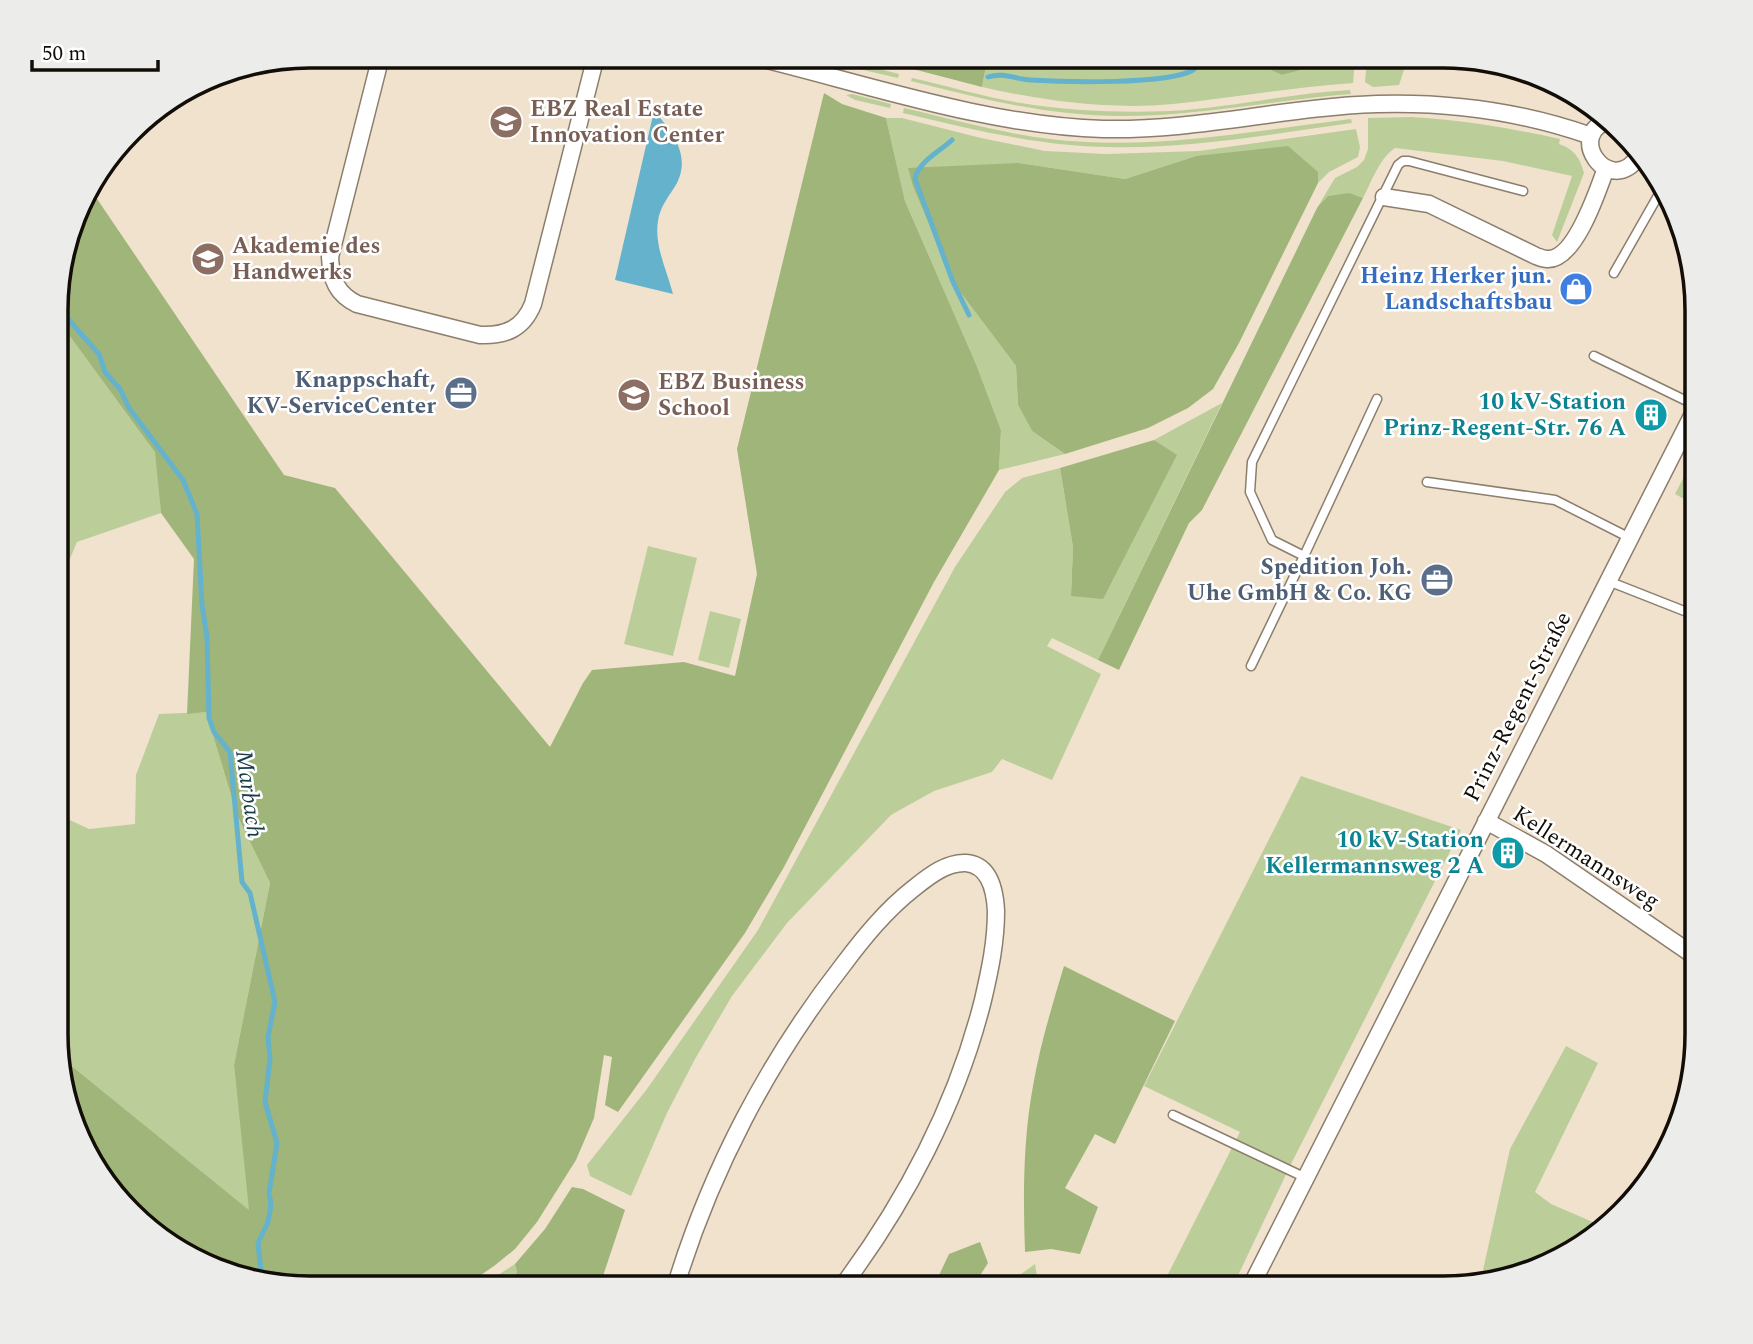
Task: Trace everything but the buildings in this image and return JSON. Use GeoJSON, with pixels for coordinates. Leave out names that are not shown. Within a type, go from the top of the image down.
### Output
{"type":"FeatureCollection","features":[{"type":"Feature","properties":{"kind":"street"},"geometry":{"type":"LineString","coordinates":[[378,68],[330,257],[335,285],[341,293],[357,304],[480,335],[496,336],[521,325],[528,317],[533,304],[593,68]]}},
{"type":"Feature","properties":{"kind":"street"},"geometry":{"type":"LineString","coordinates":[[801,68],[971,111],[1074,127],[1167,128],[1348,107],[1408,105],[1473,109],[1511,115],[1591,136]]}},
{"type":"Feature","properties":{"kind":"street"},"geometry":{"type":"LineString","coordinates":[[1599,126],[1591,136],[1591,153],[1595,161],[1606,169],[1623,170],[1634,163]]}},
{"type":"Feature","properties":{"kind":"street"},"geometry":{"type":"LineString","coordinates":[[1384,197],[1429,204],[1548,260],[1569,247],[1587,215],[1606,169]]}},
{"type":"Feature","properties":{"kind":"street","name":"Prinz-Regent-Straße"},"geometry":{"type":"LineString","coordinates":[[1256,1276],[1685,430]]}},
{"type":"Feature","properties":{"kind":"street","name":"Kellermannsweg"},"geometry":{"type":"LineString","coordinates":[[1486,821],[1545,854],[1684,949]]}},
{"type":"Feature","properties":{"kind":"street"},"geometry":{"type":"LineString","coordinates":[[679,1275],[702,1212],[733,1142],[786,1046],[825,988],[898,901],[939,870],[956,864],[978,866],[992,883],[996,927],[991,966],[968,1053],[949,1102],[908,1184],[850,1275]]}},
{"type":"Feature","properties":{"kind":"lane"},"geometry":{"type":"LineString","coordinates":[[1304,556],[1272,540],[1250,492],[1252,462],[1398,165],[1403,161],[1523,191]]}},
{"type":"Feature","properties":{"kind":"lane"},"geometry":{"type":"LineString","coordinates":[[1614,273],[1657,198]]}},
{"type":"Feature","properties":{"kind":"lane"},"geometry":{"type":"LineString","coordinates":[[1594,356],[1685,400]]}},
{"type":"Feature","properties":{"kind":"lane"},"geometry":{"type":"LineString","coordinates":[[1251,666],[1377,399]]}},
{"type":"Feature","properties":{"kind":"lane"},"geometry":{"type":"LineString","coordinates":[[1427,482],[1555,500],[1630,538]]}},
{"type":"Feature","properties":{"kind":"lane"},"geometry":{"type":"LineString","coordinates":[[1608,580],[1685,612]]}},
{"type":"Feature","properties":{"kind":"lane"},"geometry":{"type":"LineString","coordinates":[[1173,1115],[1306,1178]]}},
{"type":"Feature","properties":{"kind":"green space"},"geometry":{"type":"Polygon","coordinates":[[[878,68],[899,74],[898,78],[859,69],[878,68]]]}},
{"type":"Feature","properties":{"kind":"green space"},"geometry":{"type":"Polygon","coordinates":[[[911,69],[986,69],[982,87],[911,69]]]}},
{"type":"Feature","properties":{"kind":"green space"},"geometry":{"type":"Polygon","coordinates":[[[986,69],[1268,69],[1282,75],[1305,69],[1354,69],[1353,83],[1149,106],[1053,100],[982,87],[986,69]]]}},
{"type":"Feature","properties":{"kind":"green space"},"geometry":{"type":"Polygon","coordinates":[[[1268,69],[1305,69],[1282,75],[1268,69]]]}},
{"type":"Feature","properties":{"kind":"green space"},"geometry":{"type":"Polygon","coordinates":[[[1366,69],[1404,69],[1399,85],[1373,87],[1365,82],[1366,69]]]}},
{"type":"Feature","properties":{"kind":"green space"},"geometry":{"type":"Polygon","coordinates":[[[912,78],[1021,103],[1114,111],[1193,109],[1350,90],[1351,94],[1208,111],[1122,116],[1042,110],[911,81],[912,78]]]}},
{"type":"Feature","properties":{"kind":"green space"},"geometry":{"type":"Polygon","coordinates":[[[824,93],[842,104],[886,118],[905,201],[976,364],[1001,430],[999,470],[934,582],[784,867],[745,933],[618,1112],[605,1105],[612,1057],[604,1055],[594,1118],[576,1160],[537,1222],[515,1249],[481,1275],[294,1275],[263,1271],[217,1257],[163,1226],[139,1205],[118,1181],[93,1141],[76,1097],[71,1065],[249,1210],[234,1065],[270,883],[237,815],[206,712],[187,714],[194,559],[161,513],[155,452],[68,334],[73,263],[81,232],[96,198],[284,475],[335,488],[550,747],[592,670],[684,662],[735,676],[757,574],[737,449],[824,93]]]}},
{"type":"Feature","properties":{"kind":"green space"},"geometry":{"type":"Polygon","coordinates":[[[852,94],[891,104],[890,108],[855,100],[846,95],[852,94]]]}},
{"type":"Feature","properties":{"kind":"green space"},"geometry":{"type":"Polygon","coordinates":[[[904,108],[1013,133],[1088,142],[1163,141],[1351,119],[1352,123],[1169,146],[1108,147],[1056,144],[1004,136],[903,113],[904,108]]]}},
{"type":"Feature","properties":{"kind":"green space"},"geometry":{"type":"Polygon","coordinates":[[[1411,117],[1486,125],[1560,139],[1559,144],[1576,155],[1584,173],[1557,242],[1552,235],[1572,176],[1503,161],[1395,148],[1380,164],[1363,198],[1350,193],[1317,208],[1335,178],[1357,167],[1364,160],[1368,149],[1368,118],[1411,117]]]}},
{"type":"Feature","properties":{"kind":"green space"},"geometry":{"type":"Polygon","coordinates":[[[886,118],[902,118],[1045,151],[1106,154],[1199,151],[1356,129],[1360,147],[1358,157],[1329,172],[1318,183],[1318,172],[1196,156],[1125,179],[1019,163],[955,285],[1016,366],[1018,405],[1032,431],[1065,454],[999,470],[1001,430],[976,364],[905,201],[886,118]]]}},
{"type":"Feature","properties":{"kind":"green space"},"geometry":{"type":"Polygon","coordinates":[[[1288,146],[1318,172],[1318,183],[1239,343],[1213,389],[1188,408],[1148,428],[1065,454],[1032,431],[1018,405],[1016,366],[955,285],[908,168],[1019,163],[1125,179],[1196,156],[1288,146]]]}},
{"type":"Feature","properties":{"kind":"green space"},"geometry":{"type":"Polygon","coordinates":[[[1350,193],[1363,198],[1202,510],[1189,523],[1119,670],[1098,660],[1317,208],[1328,196],[1350,193]]]}},
{"type":"Feature","properties":{"kind":"green space"},"geometry":{"type":"Polygon","coordinates":[[[68,334],[156,452],[161,513],[77,542],[68,563],[68,334]]]}},
{"type":"Feature","properties":{"kind":"green space"},"geometry":{"type":"Polygon","coordinates":[[[1222,403],[1098,660],[1052,638],[1047,646],[1101,674],[1052,780],[1002,759],[992,772],[934,791],[891,815],[787,923],[732,996],[667,1113],[631,1196],[590,1176],[587,1165],[647,1089],[758,930],[955,567],[1005,492],[1022,478],[1060,468],[1073,547],[1071,596],[1083,596],[1176,456],[1154,440],[1222,403]]]}},
{"type":"Feature","properties":{"kind":"green space"},"geometry":{"type":"Polygon","coordinates":[[[1154,440],[1177,455],[1103,599],[1071,596],[1073,547],[1060,468],[1154,440]]]}},
{"type":"Feature","properties":{"kind":"green space"},"geometry":{"type":"Polygon","coordinates":[[[1685,475],[1685,499],[1675,494],[1685,475]]]}},
{"type":"Feature","properties":{"kind":"green space"},"geometry":{"type":"Polygon","coordinates":[[[648,546],[697,558],[673,656],[624,644],[648,546]]]}},
{"type":"Feature","properties":{"kind":"green space"},"geometry":{"type":"Polygon","coordinates":[[[710,611],[741,619],[729,668],[698,660],[710,611]]]}},
{"type":"Feature","properties":{"kind":"green space"},"geometry":{"type":"Polygon","coordinates":[[[206,712],[237,815],[270,883],[234,1065],[250,1211],[71,1065],[69,819],[89,829],[135,824],[136,775],[159,714],[206,712]]]}},
{"type":"Feature","properties":{"kind":"green space"},"geometry":{"type":"Polygon","coordinates":[[[1301,776],[1461,830],[1291,1164],[1238,1276],[1167,1276],[1240,1132],[1144,1086],[1301,776]]]}},
{"type":"Feature","properties":{"kind":"green space"},"geometry":{"type":"Polygon","coordinates":[[[1064,966],[1175,1021],[1115,1144],[1095,1134],[1065,1188],[1098,1207],[1080,1254],[1051,1249],[1025,1252],[1024,1169],[1027,1127],[1036,1071],[1064,966]]]}},
{"type":"Feature","properties":{"kind":"green space"},"geometry":{"type":"Polygon","coordinates":[[[1566,1046],[1598,1063],[1535,1192],[1551,1204],[1594,1223],[1564,1243],[1536,1257],[1483,1272],[1510,1149],[1566,1046]]]}},
{"type":"Feature","properties":{"kind":"green space"},"geometry":{"type":"Polygon","coordinates":[[[572,1187],[583,1189],[625,1210],[603,1275],[515,1275],[515,1264],[545,1229],[572,1187]]]}},
{"type":"Feature","properties":{"kind":"green space"},"geometry":{"type":"Polygon","coordinates":[[[980,1242],[988,1263],[980,1276],[939,1276],[949,1254],[980,1242]]]}},
{"type":"Feature","properties":{"kind":"green space"},"geometry":{"type":"Polygon","coordinates":[[[515,1264],[515,1275],[498,1275],[515,1264]]]}},
{"type":"Feature","properties":{"kind":"green space"},"geometry":{"type":"Polygon","coordinates":[[[1035,1264],[1037,1276],[1019,1276],[1035,1264]]]}},
{"type":"Feature","properties":{"kind":"water"},"geometry":{"type":"Polygon","coordinates":[[[654,111],[673,135],[681,153],[681,173],[661,210],[657,230],[659,249],[673,294],[615,280],[654,111]]]}},
{"type":"Feature","properties":{"kind":"waterway"},"geometry":{"type":"LineString","coordinates":[[988,77],[999,75],[1030,80],[1089,82],[1161,78],[1180,75],[1194,69]]}},
{"type":"Feature","properties":{"kind":"waterway"},"geometry":{"type":"LineString","coordinates":[[952,140],[920,167],[915,179],[953,282],[969,315]]}},
{"type":"Feature","properties":{"kind":"waterway","name":"Marbach"},"geometry":{"type":"LineString","coordinates":[[68,319],[99,354],[105,372],[120,389],[129,408],[183,480],[197,514],[202,605],[207,637],[209,718],[214,732],[230,752],[242,882],[250,893],[275,1002],[268,1037],[270,1059],[265,1102],[277,1143],[269,1193],[271,1205],[268,1222],[258,1243],[261,1270]]}},
{"type":"Feature","properties":{"kind":"place","name":"EBZ Real Estate Innovation Center"},"geometry":{"type":"Point","coordinates":[506,122]}},
{"type":"Feature","properties":{"kind":"place","name":"Akademie des Handwerks"},"geometry":{"type":"Point","coordinates":[208,259]}},
{"type":"Feature","properties":{"kind":"place","name":"Heinz Herker jun. Landschaftsbau"},"geometry":{"type":"Point","coordinates":[1576,289]}},
{"type":"Feature","properties":{"kind":"place","name":"Knappschaft, KV-ServiceCenter"},"geometry":{"type":"Point","coordinates":[461,393]}},
{"type":"Feature","properties":{"kind":"place","name":"EBZ Business School"},"geometry":{"type":"Point","coordinates":[634,395]}},
{"type":"Feature","properties":{"kind":"place","name":"10 kV-Station Prinz-Regent-Str. 76 A"},"geometry":{"type":"Point","coordinates":[1651,415]}},
{"type":"Feature","properties":{"kind":"place","name":"Spedition Joh. Uhe GmbH & Co. KG"},"geometry":{"type":"Point","coordinates":[1437,580]}},
{"type":"Feature","properties":{"kind":"place","name":"10 kV-Station Kellermannsweg 2 A"},"geometry":{"type":"Point","coordinates":[1508,853]}}]}
